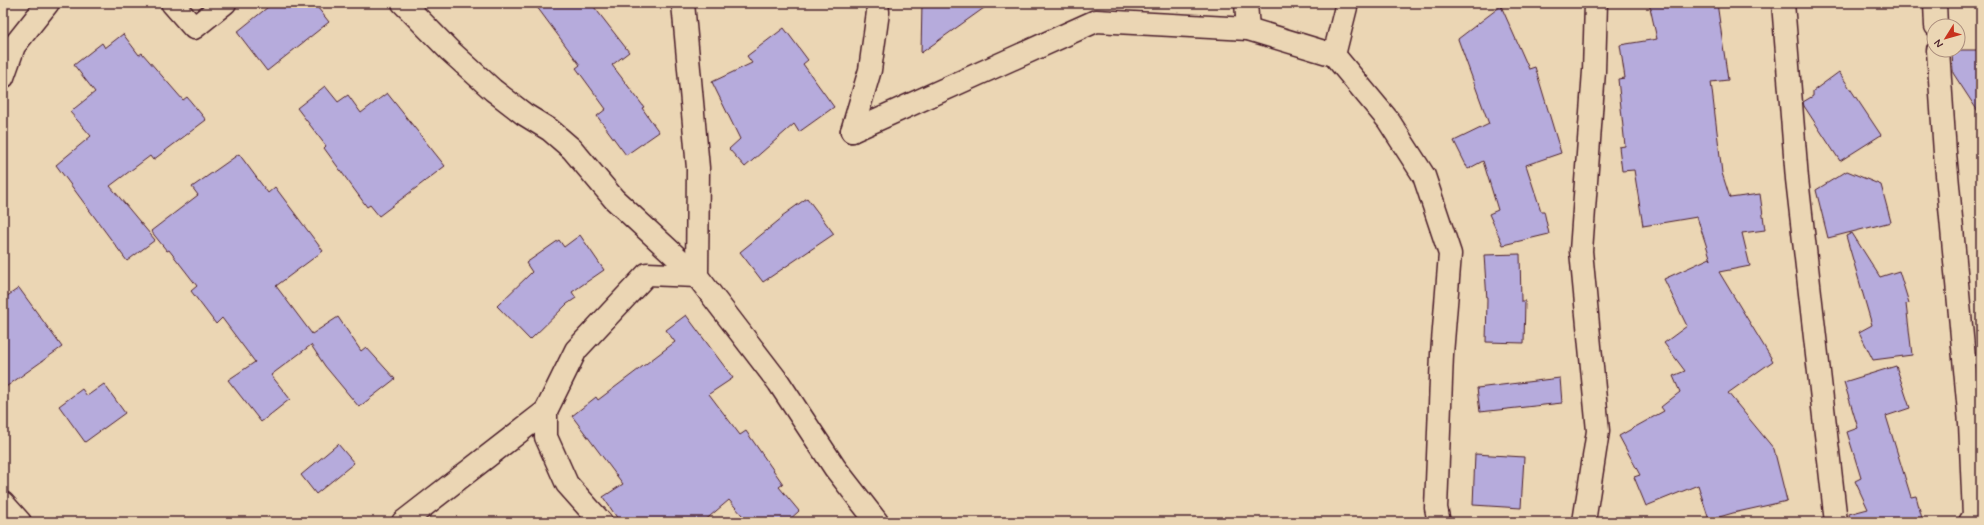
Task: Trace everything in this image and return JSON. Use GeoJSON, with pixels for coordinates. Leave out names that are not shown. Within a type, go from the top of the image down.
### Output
{"type":"FeatureCollection","features":[{"type":"Feature","properties":{"kind":"street"},"geometry":{"type":"LineString","coordinates":[[3,77],[14,46],[48,3]]}},
{"type":"Feature","properties":{"kind":"street"},"geometry":{"type":"LineString","coordinates":[[172,3],[194,28],[225,3]]}},
{"type":"Feature","properties":{"kind":"street"},"geometry":{"type":"LineString","coordinates":[[403,3],[449,50],[493,90],[556,134],[572,149],[614,200],[697,276],[779,383],[835,468],[877,522]]}},
{"type":"Feature","properties":{"kind":"street"},"geometry":{"type":"LineString","coordinates":[[683,3],[698,168],[697,276]]}},
{"type":"Feature","properties":{"kind":"street"},"geometry":{"type":"LineString","coordinates":[[876,3],[878,12],[870,70],[852,131],[1094,12],[1248,29],[1334,55],[1388,120],[1424,176],[1450,254],[1442,354],[1436,508],[1439,522]]}},
{"type":"Feature","properties":{"kind":"street"},"geometry":{"type":"LineString","coordinates":[[1246,3],[1248,29]]}},
{"type":"Feature","properties":{"kind":"street"},"geometry":{"type":"LineString","coordinates":[[1334,55],[1347,3]]}},
{"type":"Feature","properties":{"kind":"street"},"geometry":{"type":"LineString","coordinates":[[1584,522],[1598,431],[1581,251],[1594,71],[1596,3]]}},
{"type":"Feature","properties":{"kind":"street"},"geometry":{"type":"LineString","coordinates":[[1783,3],[1797,180],[1836,522]]}},
{"type":"Feature","properties":{"kind":"street"},"geometry":{"type":"LineString","coordinates":[[1935,3],[1936,18]]}},
{"type":"Feature","properties":{"kind":"street"},"geometry":{"type":"LineString","coordinates":[[1939,58],[1945,152],[1970,423],[1974,516],[1970,522]]}},
{"type":"Feature","properties":{"kind":"street"},"geometry":{"type":"LineString","coordinates":[[600,522],[568,484],[546,437],[546,412],[576,350],[647,274],[697,276]]}},
{"type":"Feature","properties":{"kind":"street"},"geometry":{"type":"LineString","coordinates":[[403,522],[546,412]]}},
{"type":"Feature","properties":{"kind":"street"},"geometry":{"type":"LineString","coordinates":[[3,503],[20,522]]}},
{"type":"Feature","properties":{"kind":"building"},"geometry":{"type":"Polygon","coordinates":[[[273,3],[314,3],[329,22],[267,71],[237,32],[273,3]]]}},
{"type":"Feature","properties":{"kind":"building"},"geometry":{"type":"Polygon","coordinates":[[[534,3],[591,3],[629,52],[612,65],[644,107],[642,108],[659,132],[626,155],[597,116],[606,109],[576,68],[580,65],[534,3]]]}},
{"type":"Feature","properties":{"kind":"building"},"geometry":{"type":"Polygon","coordinates":[[[922,3],[991,3],[921,53],[922,3]]]}},
{"type":"Feature","properties":{"kind":"building"},"geometry":{"type":"Polygon","coordinates":[[[1649,3],[1717,3],[1728,80],[1711,82],[1722,173],[1730,198],[1760,194],[1765,230],[1742,233],[1750,266],[1719,272],[1773,361],[1728,393],[1774,449],[1787,501],[1709,520],[1698,485],[1646,506],[1634,477],[1640,475],[1619,436],[1664,411],[1661,407],[1680,392],[1673,376],[1685,371],[1664,343],[1687,326],[1664,279],[1710,258],[1711,260],[1697,217],[1643,226],[1634,170],[1622,171],[1619,147],[1625,146],[1618,79],[1625,78],[1620,45],[1657,39],[1649,3]]]}},
{"type":"Feature","properties":{"kind":"building"},"geometry":{"type":"Polygon","coordinates":[[[1501,6],[1529,69],[1535,67],[1561,153],[1526,165],[1541,211],[1544,211],[1549,234],[1503,245],[1489,214],[1498,210],[1483,161],[1468,169],[1454,141],[1489,124],[1458,39],[1501,6]]]}},
{"type":"Feature","properties":{"kind":"building"},"geometry":{"type":"Polygon","coordinates":[[[784,28],[808,60],[803,64],[834,107],[799,132],[794,124],[745,167],[729,149],[740,139],[712,82],[752,63],[747,56],[784,28]]]}},
{"type":"Feature","properties":{"kind":"building"},"geometry":{"type":"Polygon","coordinates":[[[123,34],[139,55],[142,53],[183,100],[187,97],[206,120],[153,160],[150,156],[110,186],[155,240],[127,261],[56,165],[91,136],[70,112],[95,92],[74,65],[102,43],[105,48],[123,34]]]}},
{"type":"Feature","properties":{"kind":"building"},"geometry":{"type":"Polygon","coordinates":[[[1966,50],[1978,50],[1981,116],[1953,73],[1952,58],[1966,58],[1966,50]]]}},
{"type":"Feature","properties":{"kind":"building"},"geometry":{"type":"Polygon","coordinates":[[[1839,72],[1881,135],[1840,161],[1804,106],[1803,102],[1813,96],[1813,91],[1839,72]]]}},
{"type":"Feature","properties":{"kind":"building"},"geometry":{"type":"Polygon","coordinates":[[[325,86],[338,102],[348,95],[361,113],[387,93],[445,166],[379,216],[370,205],[367,207],[324,148],[326,146],[297,108],[325,86]]]}},
{"type":"Feature","properties":{"kind":"building"},"geometry":{"type":"Polygon","coordinates":[[[239,154],[268,193],[275,187],[323,251],[276,286],[312,334],[338,317],[361,351],[366,347],[395,379],[359,407],[325,366],[311,345],[271,375],[290,399],[261,422],[228,380],[255,362],[222,318],[216,324],[191,291],[197,286],[169,250],[167,251],[151,231],[198,195],[192,187],[239,154]]]}},
{"type":"Feature","properties":{"kind":"building"},"geometry":{"type":"Polygon","coordinates":[[[1847,171],[1881,185],[1891,222],[1828,238],[1816,190],[1847,171]]]}},
{"type":"Feature","properties":{"kind":"building"},"geometry":{"type":"Polygon","coordinates":[[[807,198],[834,234],[763,282],[740,252],[783,217],[782,216],[807,198]]]}},
{"type":"Feature","properties":{"kind":"building"},"geometry":{"type":"Polygon","coordinates":[[[1852,233],[1880,277],[1899,271],[1909,303],[1906,304],[1912,355],[1873,360],[1859,332],[1872,325],[1846,236],[1852,233]]]}},
{"type":"Feature","properties":{"kind":"building"},"geometry":{"type":"Polygon","coordinates":[[[580,235],[604,270],[572,292],[576,298],[567,304],[530,340],[497,306],[532,272],[526,263],[559,240],[564,247],[580,235]]]}},
{"type":"Feature","properties":{"kind":"building"},"geometry":{"type":"Polygon","coordinates":[[[1520,254],[1521,301],[1525,301],[1524,343],[1486,342],[1487,300],[1484,255],[1520,254]]]}},
{"type":"Feature","properties":{"kind":"building"},"geometry":{"type":"Polygon","coordinates":[[[19,288],[62,347],[3,389],[3,299],[19,288]]]}},
{"type":"Feature","properties":{"kind":"building"},"geometry":{"type":"Polygon","coordinates":[[[686,315],[733,378],[709,394],[740,435],[746,431],[783,484],[779,487],[799,511],[787,522],[748,522],[729,500],[703,522],[620,522],[603,497],[623,484],[572,416],[596,397],[598,400],[675,342],[666,330],[686,315]]]}},
{"type":"Feature","properties":{"kind":"building"},"geometry":{"type":"Polygon","coordinates":[[[1896,366],[1910,408],[1886,416],[1911,497],[1916,496],[1923,522],[1850,522],[1849,514],[1868,509],[1855,481],[1861,478],[1847,432],[1858,428],[1844,382],[1896,366]]]}},
{"type":"Feature","properties":{"kind":"building"},"geometry":{"type":"Polygon","coordinates":[[[1560,378],[1562,403],[1480,412],[1477,388],[1560,378]]]}},
{"type":"Feature","properties":{"kind":"building"},"geometry":{"type":"Polygon","coordinates":[[[104,384],[125,413],[85,442],[59,406],[82,389],[87,396],[104,384]]]}},
{"type":"Feature","properties":{"kind":"building"},"geometry":{"type":"Polygon","coordinates":[[[338,444],[354,463],[316,494],[301,475],[338,444]]]}},
{"type":"Feature","properties":{"kind":"building"},"geometry":{"type":"Polygon","coordinates":[[[1475,454],[1524,457],[1521,508],[1473,505],[1475,454]]]}}]}
